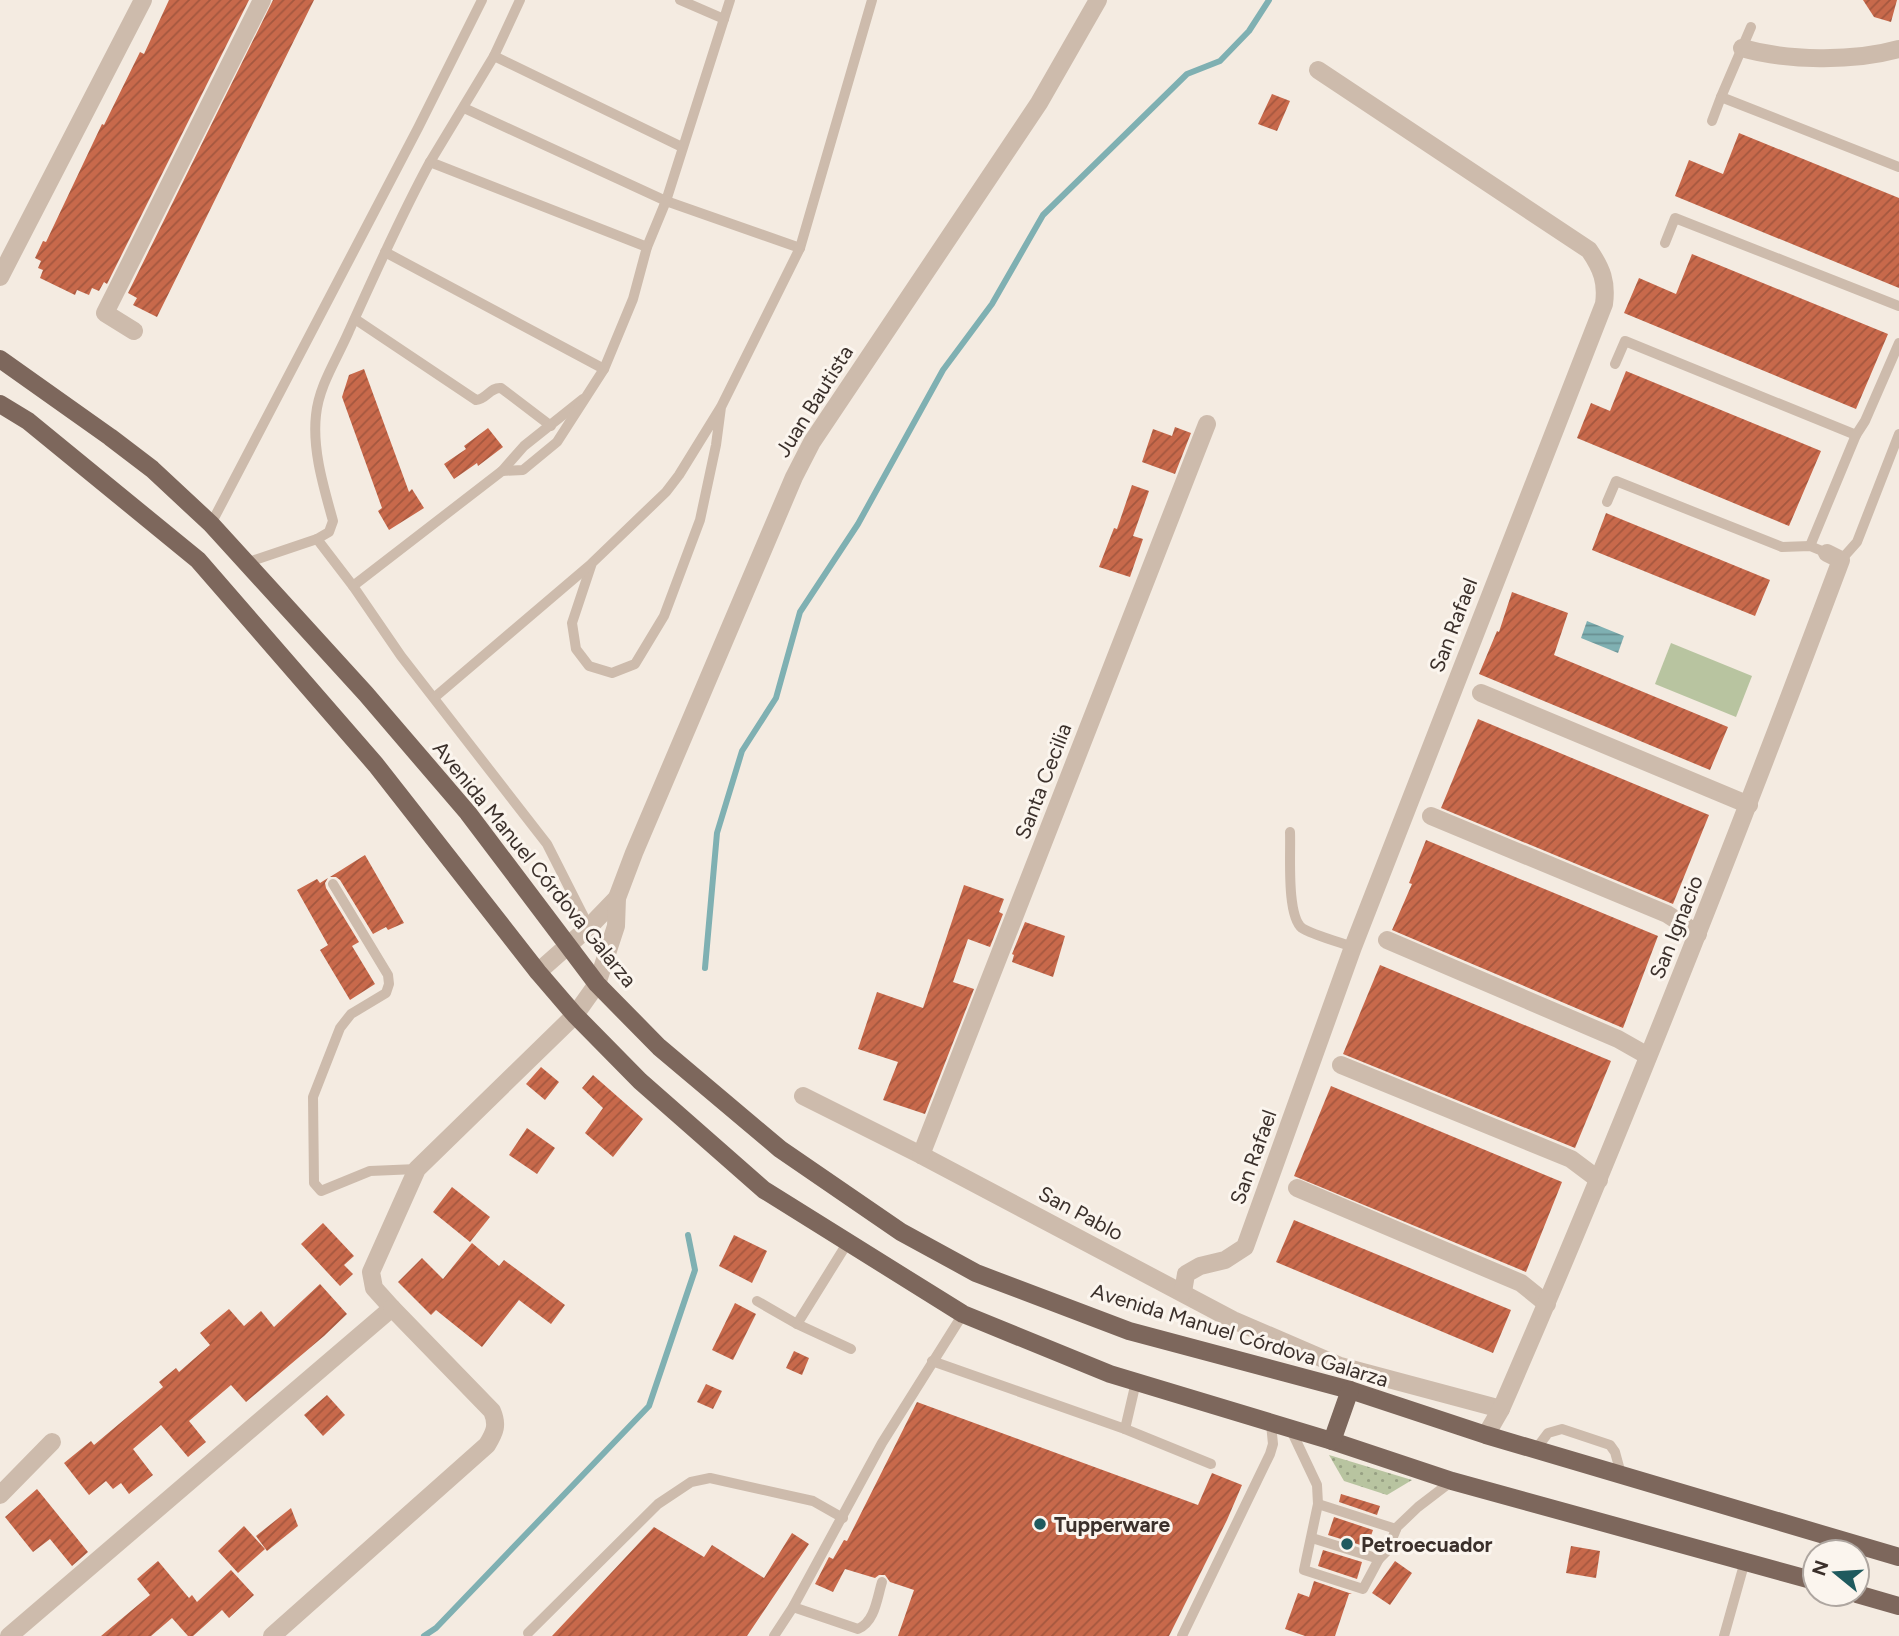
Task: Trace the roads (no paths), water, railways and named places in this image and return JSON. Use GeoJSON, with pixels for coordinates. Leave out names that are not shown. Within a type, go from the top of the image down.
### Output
{"type":"FeatureCollection","features":[{"type":"Feature","properties":{"kind":"main road","name":"Avenida Manuel Córdova Galarza"},"geometry":{"type":"LineString","coordinates":[[0,359],[152,469],[211,524],[366,694],[468,813],[597,984],[659,1047],[780,1149],[901,1232],[976,1273],[1129,1331],[1350,1390],[1486,1435],[1899,1557]]}},
{"type":"Feature","properties":{"kind":"main road"},"geometry":{"type":"LineString","coordinates":[[0,404],[28,421],[198,560],[376,765],[538,972],[575,1014],[640,1081],[764,1190],[963,1314],[1110,1374],[1452,1480],[1801,1577]]}},
{"type":"Feature","properties":{"kind":"main road"},"geometry":{"type":"LineString","coordinates":[[1332,1441],[1350,1390]]}},
{"type":"Feature","properties":{"kind":"main road"},"geometry":{"type":"LineString","coordinates":[[1871,1598],[1899,1606]]}},
{"type":"Feature","properties":{"kind":"street"},"geometry":{"type":"LineString","coordinates":[[0,277],[143,0]]}},
{"type":"Feature","properties":{"kind":"street"},"geometry":{"type":"LineString","coordinates":[[134,331],[105,313],[262,0]]}},
{"type":"Feature","properties":{"kind":"street","name":"Juan Bautista"},"geometry":{"type":"LineString","coordinates":[[417,1169],[575,1014],[597,984],[616,926],[617,898],[788,490],[811,442],[1039,103],[1098,0]]}},
{"type":"Feature","properties":{"kind":"street"},"geometry":{"type":"LineString","coordinates":[[1742,48],[1785,58],[1806,56],[1824,59],[1885,53],[1899,49]]}},
{"type":"Feature","properties":{"kind":"street","name":"San Rafael"},"geometry":{"type":"LineString","coordinates":[[1183,1292],[1186,1274],[1200,1266],[1225,1260],[1245,1247],[1353,947],[1604,304],[1606,288],[1601,268],[1589,250],[1318,70]]}},
{"type":"Feature","properties":{"kind":"street","name":"Santa Cecilia"},"geometry":{"type":"LineString","coordinates":[[921,1155],[1206,424]]}},
{"type":"Feature","properties":{"kind":"street","name":"San Ignacio"},"geometry":{"type":"LineString","coordinates":[[1486,1435],[1501,1409],[1547,1304],[1698,934],[1749,805],[1834,556]]}},
{"type":"Feature","properties":{"kind":"street"},"geometry":{"type":"LineString","coordinates":[[1481,693],[1749,805]]}},
{"type":"Feature","properties":{"kind":"street"},"geometry":{"type":"LineString","coordinates":[[1431,816],[1667,915],[1698,934]]}},
{"type":"Feature","properties":{"kind":"street","name":"Juan Bautista"},"geometry":{"type":"LineString","coordinates":[[538,972],[617,898]]}},
{"type":"Feature","properties":{"kind":"street"},"geometry":{"type":"LineString","coordinates":[[1387,940],[1618,1039],[1648,1056]]}},
{"type":"Feature","properties":{"kind":"street"},"geometry":{"type":"LineString","coordinates":[[1340,1065],[1571,1159],[1599,1180]]}},
{"type":"Feature","properties":{"kind":"street","name":"San Pablo"},"geometry":{"type":"LineString","coordinates":[[803,1096],[921,1155],[1233,1320],[1340,1366],[1501,1409]]}},
{"type":"Feature","properties":{"kind":"street"},"geometry":{"type":"LineString","coordinates":[[272,1636],[487,1445],[495,1432],[496,1421],[492,1411],[374,1288],[371,1272],[417,1169]]}},
{"type":"Feature","properties":{"kind":"street"},"geometry":{"type":"LineString","coordinates":[[1297,1188],[1521,1283],[1547,1304]]}},
{"type":"Feature","properties":{"kind":"street"},"geometry":{"type":"LineString","coordinates":[[9,1636],[392,1308]]}},
{"type":"Feature","properties":{"kind":"street"},"geometry":{"type":"LineString","coordinates":[[1340,1366],[1350,1390]]}},
{"type":"Feature","properties":{"kind":"street"},"geometry":{"type":"LineString","coordinates":[[0,1494],[52,1442]]}},
{"type":"Feature","properties":{"kind":"lane"},"geometry":{"type":"LineString","coordinates":[[211,524],[482,0]]}},
{"type":"Feature","properties":{"kind":"lane"},"geometry":{"type":"LineString","coordinates":[[246,563],[317,540],[329,532],[333,521],[316,441],[316,414],[326,376],[406,206],[494,56],[520,0]]}},
{"type":"Feature","properties":{"kind":"lane"},"geometry":{"type":"LineString","coordinates":[[680,0],[724,19]]}},
{"type":"Feature","properties":{"kind":"lane"},"geometry":{"type":"LineString","coordinates":[[502,471],[523,470],[545,454],[565,431],[604,369],[633,299],[647,247],[666,201],[730,0]]}},
{"type":"Feature","properties":{"kind":"lane"},"geometry":{"type":"LineString","coordinates":[[435,697],[592,563],[666,492],[679,475],[721,407],[800,248],[872,0]]}},
{"type":"Feature","properties":{"kind":"lane"},"geometry":{"type":"LineString","coordinates":[[1712,121],[1751,27]]}},
{"type":"Feature","properties":{"kind":"lane"},"geometry":{"type":"LineString","coordinates":[[494,56],[682,147]]}},
{"type":"Feature","properties":{"kind":"lane"},"geometry":{"type":"LineString","coordinates":[[1721,97],[1899,167]]}},
{"type":"Feature","properties":{"kind":"lane"},"geometry":{"type":"LineString","coordinates":[[464,108],[666,201],[800,248]]}},
{"type":"Feature","properties":{"kind":"lane"},"geometry":{"type":"LineString","coordinates":[[430,162],[647,247]]}},
{"type":"Feature","properties":{"kind":"lane"},"geometry":{"type":"LineString","coordinates":[[1665,243],[1675,218],[1899,306]]}},
{"type":"Feature","properties":{"kind":"lane"},"geometry":{"type":"LineString","coordinates":[[385,252],[604,369]]}},
{"type":"Feature","properties":{"kind":"lane"},"geometry":{"type":"LineString","coordinates":[[355,319],[476,400],[483,399],[494,389],[501,388],[551,426]]}},
{"type":"Feature","properties":{"kind":"lane"},"geometry":{"type":"LineString","coordinates":[[1615,364],[1625,341],[1856,435]]}},
{"type":"Feature","properties":{"kind":"lane"},"geometry":{"type":"LineString","coordinates":[[1810,546],[1856,435],[1865,421],[1899,343]]}},
{"type":"Feature","properties":{"kind":"lane"},"geometry":{"type":"LineString","coordinates":[[353,586],[502,471],[524,446],[583,399]]}},
{"type":"Feature","properties":{"kind":"lane"},"geometry":{"type":"LineString","coordinates":[[592,563],[572,623],[576,649],[589,666],[612,673],[635,664],[664,616],[700,520],[716,446],[721,407]]}},
{"type":"Feature","properties":{"kind":"lane","name":"San Ignacio"},"geometry":{"type":"LineString","coordinates":[[1834,556],[1857,542],[1899,434]]}},
{"type":"Feature","properties":{"kind":"lane"},"geometry":{"type":"LineString","coordinates":[[1607,502],[1616,481],[1782,547],[1810,546],[1834,556]]}},
{"type":"Feature","properties":{"kind":"lane"},"geometry":{"type":"LineString","coordinates":[[317,540],[353,586],[401,656],[547,844],[589,927]]}},
{"type":"Feature","properties":{"kind":"lane"},"geometry":{"type":"LineString","coordinates":[[1290,832],[1291,892],[1297,919],[1302,928],[1353,947]]}},
{"type":"Feature","properties":{"kind":"lane"},"geometry":{"type":"LineString","coordinates":[[333,884],[388,975],[389,984],[386,993],[351,1014],[340,1028],[313,1097],[314,1183],[321,1191],[370,1171],[417,1169]]}},
{"type":"Feature","properties":{"kind":"lane"},"geometry":{"type":"LineString","coordinates":[[797,1324],[848,1242]]}},
{"type":"Feature","properties":{"kind":"lane"},"geometry":{"type":"LineString","coordinates":[[757,1301],[797,1324],[851,1349]]}},
{"type":"Feature","properties":{"kind":"lane"},"geometry":{"type":"LineString","coordinates":[[774,1636],[843,1518],[882,1443],[963,1314]]}},
{"type":"Feature","properties":{"kind":"lane"},"geometry":{"type":"LineString","coordinates":[[932,1361],[1125,1429],[1211,1464]]}},
{"type":"Feature","properties":{"kind":"lane"},"geometry":{"type":"LineString","coordinates":[[1125,1429],[1136,1382]]}},
{"type":"Feature","properties":{"kind":"lane"},"geometry":{"type":"LineString","coordinates":[[1182,1636],[1270,1454],[1273,1444],[1271,1424]]}},
{"type":"Feature","properties":{"kind":"lane"},"geometry":{"type":"LineString","coordinates":[[1536,1450],[1548,1433],[1562,1429],[1610,1445],[1615,1452],[1620,1474]]}},
{"type":"Feature","properties":{"kind":"lane"},"geometry":{"type":"LineString","coordinates":[[1291,1430],[1317,1485],[1318,1504],[1304,1570],[1363,1589],[1379,1559],[1387,1551],[1396,1529],[1452,1480]]}},
{"type":"Feature","properties":{"kind":"lane"},"geometry":{"type":"LineString","coordinates":[[528,1633],[658,1504],[691,1482],[710,1478],[813,1501],[843,1518]]}},
{"type":"Feature","properties":{"kind":"lane"},"geometry":{"type":"LineString","coordinates":[[1318,1504],[1396,1529]]}},
{"type":"Feature","properties":{"kind":"lane"},"geometry":{"type":"LineString","coordinates":[[1312,1538],[1379,1559]]}},
{"type":"Feature","properties":{"kind":"lane"},"geometry":{"type":"LineString","coordinates":[[1724,1636],[1745,1561]]}},
{"type":"Feature","properties":{"kind":"lane"},"geometry":{"type":"LineString","coordinates":[[793,1606],[858,1629],[865,1626],[871,1618],[882,1582]]}},
{"type":"Feature","properties":{"kind":"water"},"geometry":{"type":"Polygon","coordinates":[[[1587,621],[1624,636],[1618,653],[1581,638],[1587,621]]]}},
{"type":"Feature","properties":{"kind":"waterway"},"geometry":{"type":"LineString","coordinates":[[705,968],[717,833],[742,751],[776,698],[800,612],[858,524],[943,370],[992,304],[1043,215],[1187,74],[1220,61],[1249,31],[1269,0]]}},
{"type":"Feature","properties":{"kind":"waterway"},"geometry":{"type":"LineString","coordinates":[[424,1636],[436,1628],[649,1406],[695,1270],[688,1235]]}},
{"type":"Feature","properties":{"kind":"place","name":"Tupperware"},"geometry":{"type":"Point","coordinates":[1040,1524]}},
{"type":"Feature","properties":{"kind":"place","name":"Petroecuador"},"geometry":{"type":"Point","coordinates":[1347,1544]}}]}
